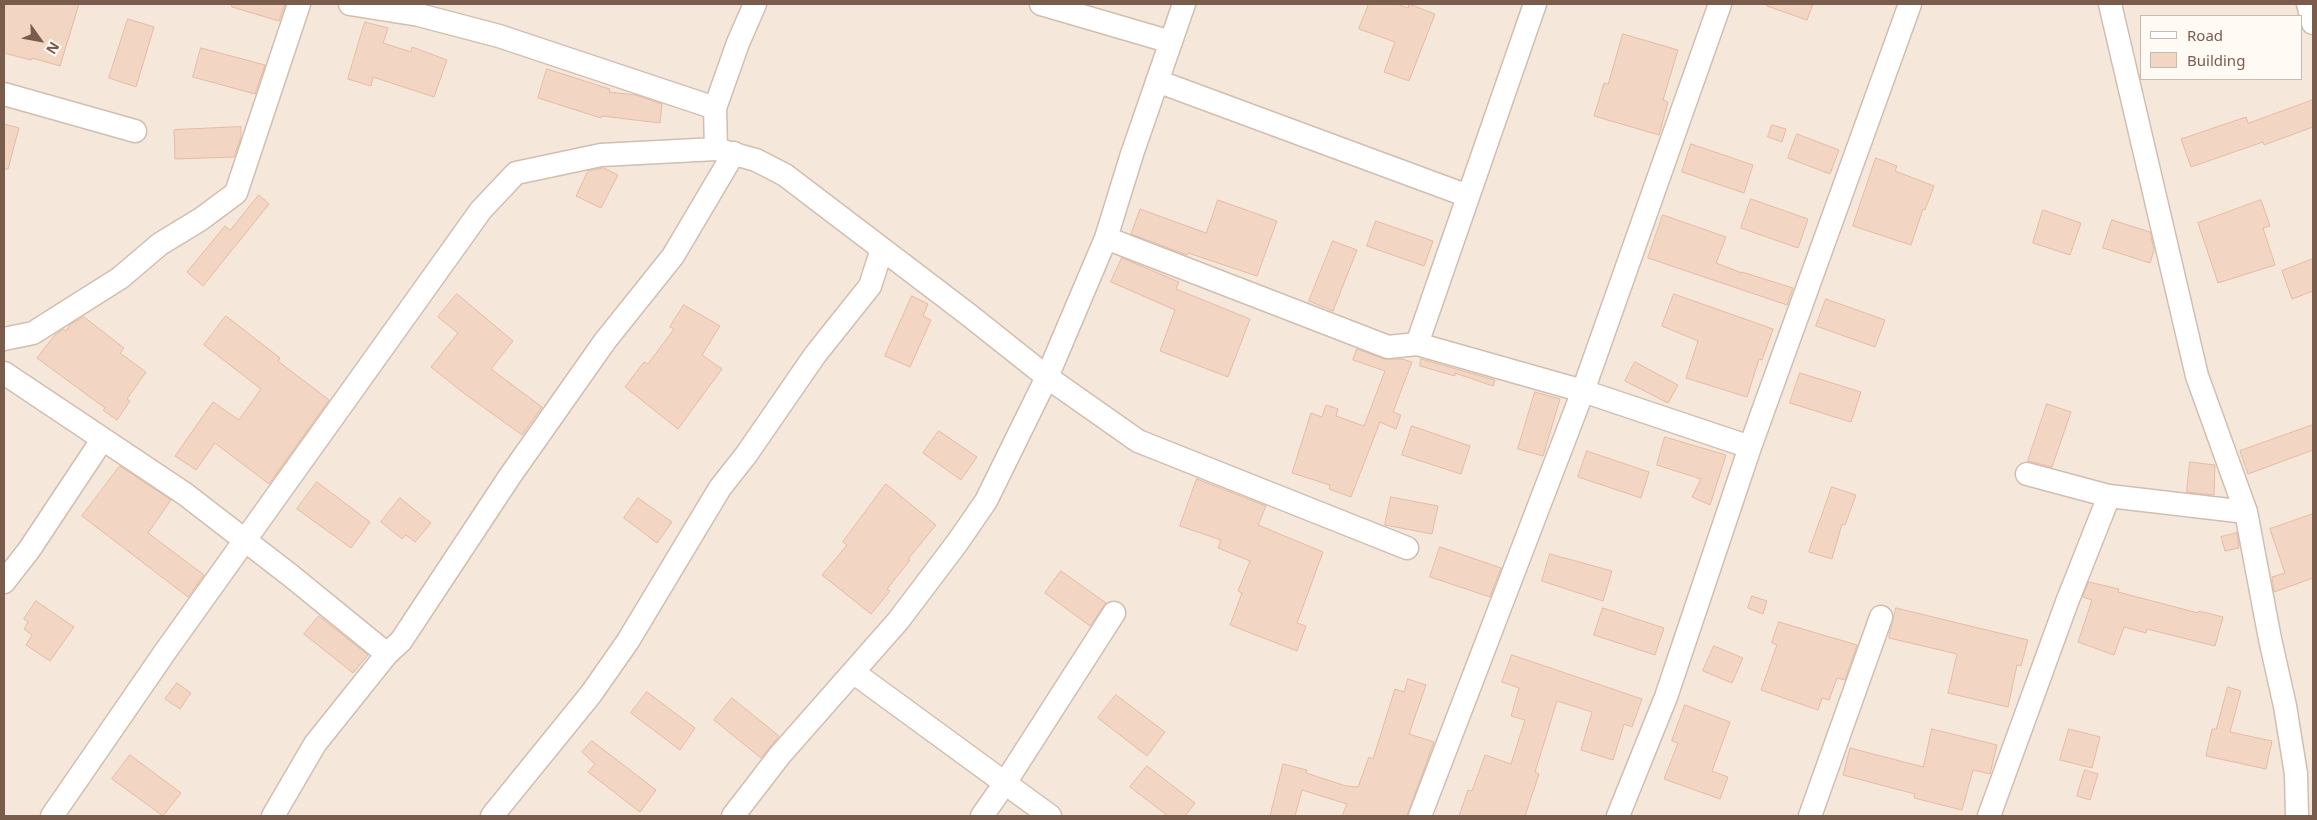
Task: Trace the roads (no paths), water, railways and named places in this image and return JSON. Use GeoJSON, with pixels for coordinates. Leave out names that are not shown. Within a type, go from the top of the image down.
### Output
{"type":"FeatureCollection","features":[{"type":"Feature","properties":{"kind":"street"},"geometry":{"type":"LineString","coordinates":[[4,339],[33,333],[120,278],[160,244],[201,219],[236,193],[299,4]]}},
{"type":"Feature","properties":{"kind":"street"},"geometry":{"type":"LineString","coordinates":[[350,4],[419,15],[499,36],[715,108]]}},
{"type":"Feature","properties":{"kind":"street"},"geometry":{"type":"LineString","coordinates":[[273,816],[315,744],[387,654],[401,641],[510,476],[606,341],[673,256],[725,151],[715,108],[738,43],[755,4]]}},
{"type":"Feature","properties":{"kind":"street"},"geometry":{"type":"LineString","coordinates":[[1041,4],[1171,42]]}},
{"type":"Feature","properties":{"kind":"street"},"geometry":{"type":"LineString","coordinates":[[733,816],[780,755],[898,621],[986,501],[1047,377],[1106,238],[1184,4]]}},
{"type":"Feature","properties":{"kind":"street"},"geometry":{"type":"LineString","coordinates":[[1417,344],[1535,4]]}},
{"type":"Feature","properties":{"kind":"street"},"geometry":{"type":"LineString","coordinates":[[1420,816],[1583,391],[1720,4]]}},
{"type":"Feature","properties":{"kind":"street"},"geometry":{"type":"LineString","coordinates":[[1618,816],[1666,697],[1750,447],[1910,4]]}},
{"type":"Feature","properties":{"kind":"street"},"geometry":{"type":"LineString","coordinates":[[2110,4],[2197,376],[2246,512],[2287,716],[2296,774],[2297,816]]}},
{"type":"Feature","properties":{"kind":"street"},"geometry":{"type":"LineString","coordinates":[[2308,4],[2313,23]]}},
{"type":"Feature","properties":{"kind":"street"},"geometry":{"type":"LineString","coordinates":[[1158,81],[1468,196]]}},
{"type":"Feature","properties":{"kind":"street"},"geometry":{"type":"LineString","coordinates":[[4,94],[135,131]]}},
{"type":"Feature","properties":{"kind":"street"},"geometry":{"type":"LineString","coordinates":[[52,816],[245,540],[481,210],[516,173],[600,156],[725,151],[756,160],[785,175],[1047,377],[1138,441],[1407,548]]}},
{"type":"Feature","properties":{"kind":"street"},"geometry":{"type":"LineString","coordinates":[[1106,238],[1388,347],[1417,344],[1583,391],[1750,447]]}},
{"type":"Feature","properties":{"kind":"street"},"geometry":{"type":"LineString","coordinates":[[492,816],[585,701],[628,642],[720,488],[746,455],[815,355],[870,286],[882,249]]}},
{"type":"Feature","properties":{"kind":"street"},"geometry":{"type":"LineString","coordinates":[[4,374],[185,494],[387,654]]}},
{"type":"Feature","properties":{"kind":"street"},"geometry":{"type":"LineString","coordinates":[[4,582],[30,550],[102,440]]}},
{"type":"Feature","properties":{"kind":"street"},"geometry":{"type":"LineString","coordinates":[[2027,474],[2109,496],[2246,512]]}},
{"type":"Feature","properties":{"kind":"street"},"geometry":{"type":"LineString","coordinates":[[1989,816],[2067,602],[2109,496]]}},
{"type":"Feature","properties":{"kind":"street"},"geometry":{"type":"LineString","coordinates":[[982,816],[1006,783],[1114,613]]}},
{"type":"Feature","properties":{"kind":"street"},"geometry":{"type":"LineString","coordinates":[[1810,816],[1881,617]]}},
{"type":"Feature","properties":{"kind":"street"},"geometry":{"type":"LineString","coordinates":[[853,672],[1050,816]]}}]}
